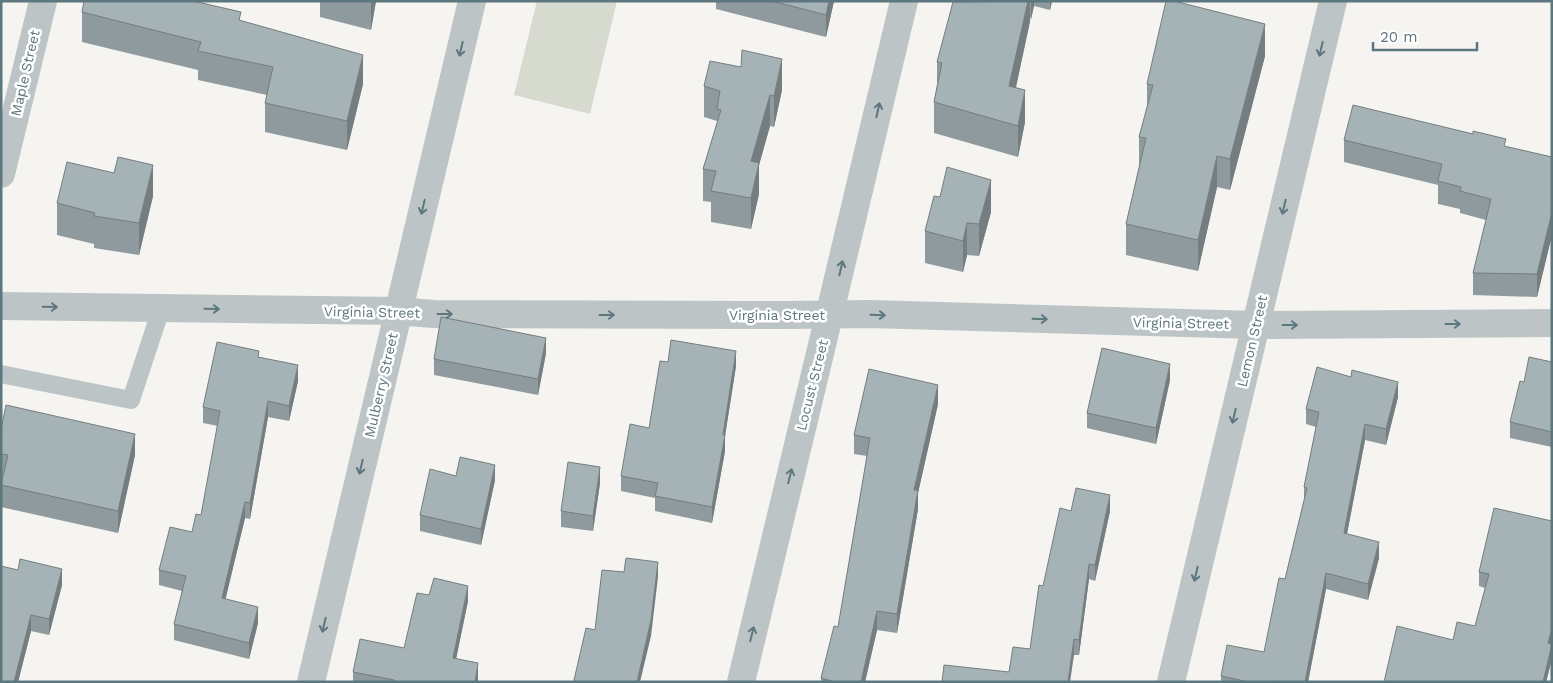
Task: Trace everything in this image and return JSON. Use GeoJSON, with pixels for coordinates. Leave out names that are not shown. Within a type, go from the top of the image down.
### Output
{"type":"FeatureCollection","features":[{"type":"Feature","properties":{"kind":"street","name":"Maple Street"},"geometry":{"type":"LineString","coordinates":[[1,174],[43,1]]}},
{"type":"Feature","properties":{"kind":"street","name":"Mulberry Street"},"geometry":{"type":"LineString","coordinates":[[310,682],[472,1]]}},
{"type":"Feature","properties":{"kind":"street","name":"Locust Street"},"geometry":{"type":"LineString","coordinates":[[741,682],[904,1]]}},
{"type":"Feature","properties":{"kind":"street","name":"Lemon Street"},"geometry":{"type":"LineString","coordinates":[[1171,682],[1332,1]]}},
{"type":"Feature","properties":{"kind":"street","name":"Virginia Street"},"geometry":{"type":"LineString","coordinates":[[1,306],[398,311],[433,314],[870,314],[1256,325],[1552,323]]}},
{"type":"Feature","properties":{"kind":"lane"},"geometry":{"type":"LineString","coordinates":[[1,374],[131,400],[161,308]]}},
{"type":"Feature","properties":{"kind":"shaded area"},"geometry":{"type":"Polygon","coordinates":[[[537,1],[617,1],[590,114],[514,95],[537,1]]]}},
{"type":"Feature","properties":{"kind":"building"},"geometry":{"type":"Polygon","coordinates":[[[84,1],[193,1],[241,12],[239,20],[363,55],[347,121],[265,103],[273,67],[198,51],[201,42],[82,12],[84,1]]]}},
{"type":"Feature","properties":{"kind":"building"},"geometry":{"type":"Polygon","coordinates":[[[772,1],[829,1],[826,15],[772,1]]]}},
{"type":"Feature","properties":{"kind":"building"},"geometry":{"type":"Polygon","coordinates":[[[1028,1],[1009,86],[1025,90],[1018,126],[934,102],[942,63],[937,62],[953,2],[1028,1]]]}},
{"type":"Feature","properties":{"kind":"building"},"geometry":{"type":"Polygon","coordinates":[[[1166,1],[1174,1],[1265,24],[1230,159],[1217,156],[1198,240],[1126,224],[1146,138],[1139,137],[1153,85],[1147,84],[1166,1]]]}},
{"type":"Feature","properties":{"kind":"building"},"geometry":{"type":"Polygon","coordinates":[[[742,50],[782,59],[774,96],[770,95],[751,161],[759,163],[751,198],[711,191],[716,171],[703,169],[721,110],[717,109],[720,91],[704,86],[710,61],[741,67],[742,50]]]}},
{"type":"Feature","properties":{"kind":"building"},"geometry":{"type":"Polygon","coordinates":[[[1353,105],[1473,134],[1473,131],[1506,139],[1504,146],[1552,157],[1552,212],[1537,274],[1473,273],[1491,199],[1460,191],[1461,187],[1438,181],[1442,164],[1344,140],[1353,105]]]}},
{"type":"Feature","properties":{"kind":"building"},"geometry":{"type":"Polygon","coordinates":[[[118,157],[153,165],[139,223],[94,216],[95,213],[57,203],[67,162],[114,173],[118,157]]]}},
{"type":"Feature","properties":{"kind":"building"},"geometry":{"type":"Polygon","coordinates":[[[947,167],[991,180],[979,224],[967,223],[963,241],[925,231],[934,196],[940,197],[947,167]]]}},
{"type":"Feature","properties":{"kind":"building"},"geometry":{"type":"Polygon","coordinates":[[[441,317],[546,338],[538,379],[434,359],[441,317]]]}},
{"type":"Feature","properties":{"kind":"building"},"geometry":{"type":"Polygon","coordinates":[[[671,340],[736,351],[723,435],[725,435],[712,507],[655,496],[658,483],[621,476],[630,424],[649,428],[660,361],[668,362],[671,340]]]}},
{"type":"Feature","properties":{"kind":"building"},"geometry":{"type":"Polygon","coordinates":[[[217,342],[259,351],[258,357],[298,365],[289,406],[268,401],[250,503],[245,502],[222,598],[258,607],[249,643],[174,624],[186,576],[159,570],[170,527],[192,532],[196,514],[201,515],[220,411],[203,407],[217,342]]]}},
{"type":"Feature","properties":{"kind":"building"},"geometry":{"type":"Polygon","coordinates":[[[1102,348],[1170,364],[1156,428],[1087,413],[1102,348]]]}},
{"type":"Feature","properties":{"kind":"building"},"geometry":{"type":"Polygon","coordinates":[[[1529,357],[1552,362],[1552,432],[1510,422],[1520,381],[1524,382],[1529,357]]]}},
{"type":"Feature","properties":{"kind":"building"},"geometry":{"type":"Polygon","coordinates":[[[1317,367],[1351,377],[1352,370],[1398,382],[1386,429],[1365,424],[1344,533],[1379,542],[1368,584],[1326,573],[1305,682],[1249,682],[1221,676],[1227,645],[1264,652],[1279,578],[1285,579],[1307,488],[1304,487],[1319,412],[1306,409],[1317,367]]]}},
{"type":"Feature","properties":{"kind":"building"},"geometry":{"type":"Polygon","coordinates":[[[869,369],[938,385],[914,490],[918,490],[897,614],[877,611],[861,682],[835,682],[821,678],[834,626],[838,627],[870,438],[854,435],[869,369]]]}},
{"type":"Feature","properties":{"kind":"building"},"geometry":{"type":"Polygon","coordinates":[[[6,405],[135,434],[118,511],[1,485],[8,455],[1,454],[1,429],[6,405]]]}},
{"type":"Feature","properties":{"kind":"building"},"geometry":{"type":"Polygon","coordinates":[[[460,457],[495,465],[481,529],[420,515],[430,469],[456,476],[460,457]]]}},
{"type":"Feature","properties":{"kind":"building"},"geometry":{"type":"Polygon","coordinates":[[[568,462],[600,467],[593,516],[561,511],[568,462]]]}},
{"type":"Feature","properties":{"kind":"building"},"geometry":{"type":"Polygon","coordinates":[[[1076,488],[1110,495],[1095,565],[1089,564],[1079,640],[1074,639],[1068,682],[942,682],[944,665],[1009,672],[1013,647],[1030,649],[1039,585],[1043,586],[1060,508],[1071,511],[1076,488]]]}},
{"type":"Feature","properties":{"kind":"building"},"geometry":{"type":"Polygon","coordinates":[[[1494,508],[1552,521],[1552,628],[1548,643],[1552,644],[1543,682],[1384,682],[1397,626],[1453,640],[1457,622],[1475,626],[1489,574],[1479,572],[1494,508]]]}},
{"type":"Feature","properties":{"kind":"building"},"geometry":{"type":"Polygon","coordinates":[[[626,558],[658,562],[651,620],[637,682],[578,682],[574,680],[586,628],[595,630],[602,570],[624,572],[626,558]]]}},
{"type":"Feature","properties":{"kind":"building"},"geometry":{"type":"Polygon","coordinates":[[[20,559],[62,569],[49,619],[31,615],[14,682],[4,682],[1,681],[1,566],[18,570],[20,559]]]}},
{"type":"Feature","properties":{"kind":"building"},"geometry":{"type":"Polygon","coordinates":[[[434,578],[468,586],[453,658],[478,663],[475,682],[393,682],[394,680],[353,672],[360,639],[404,648],[417,593],[429,595],[434,578]]]}}]}
